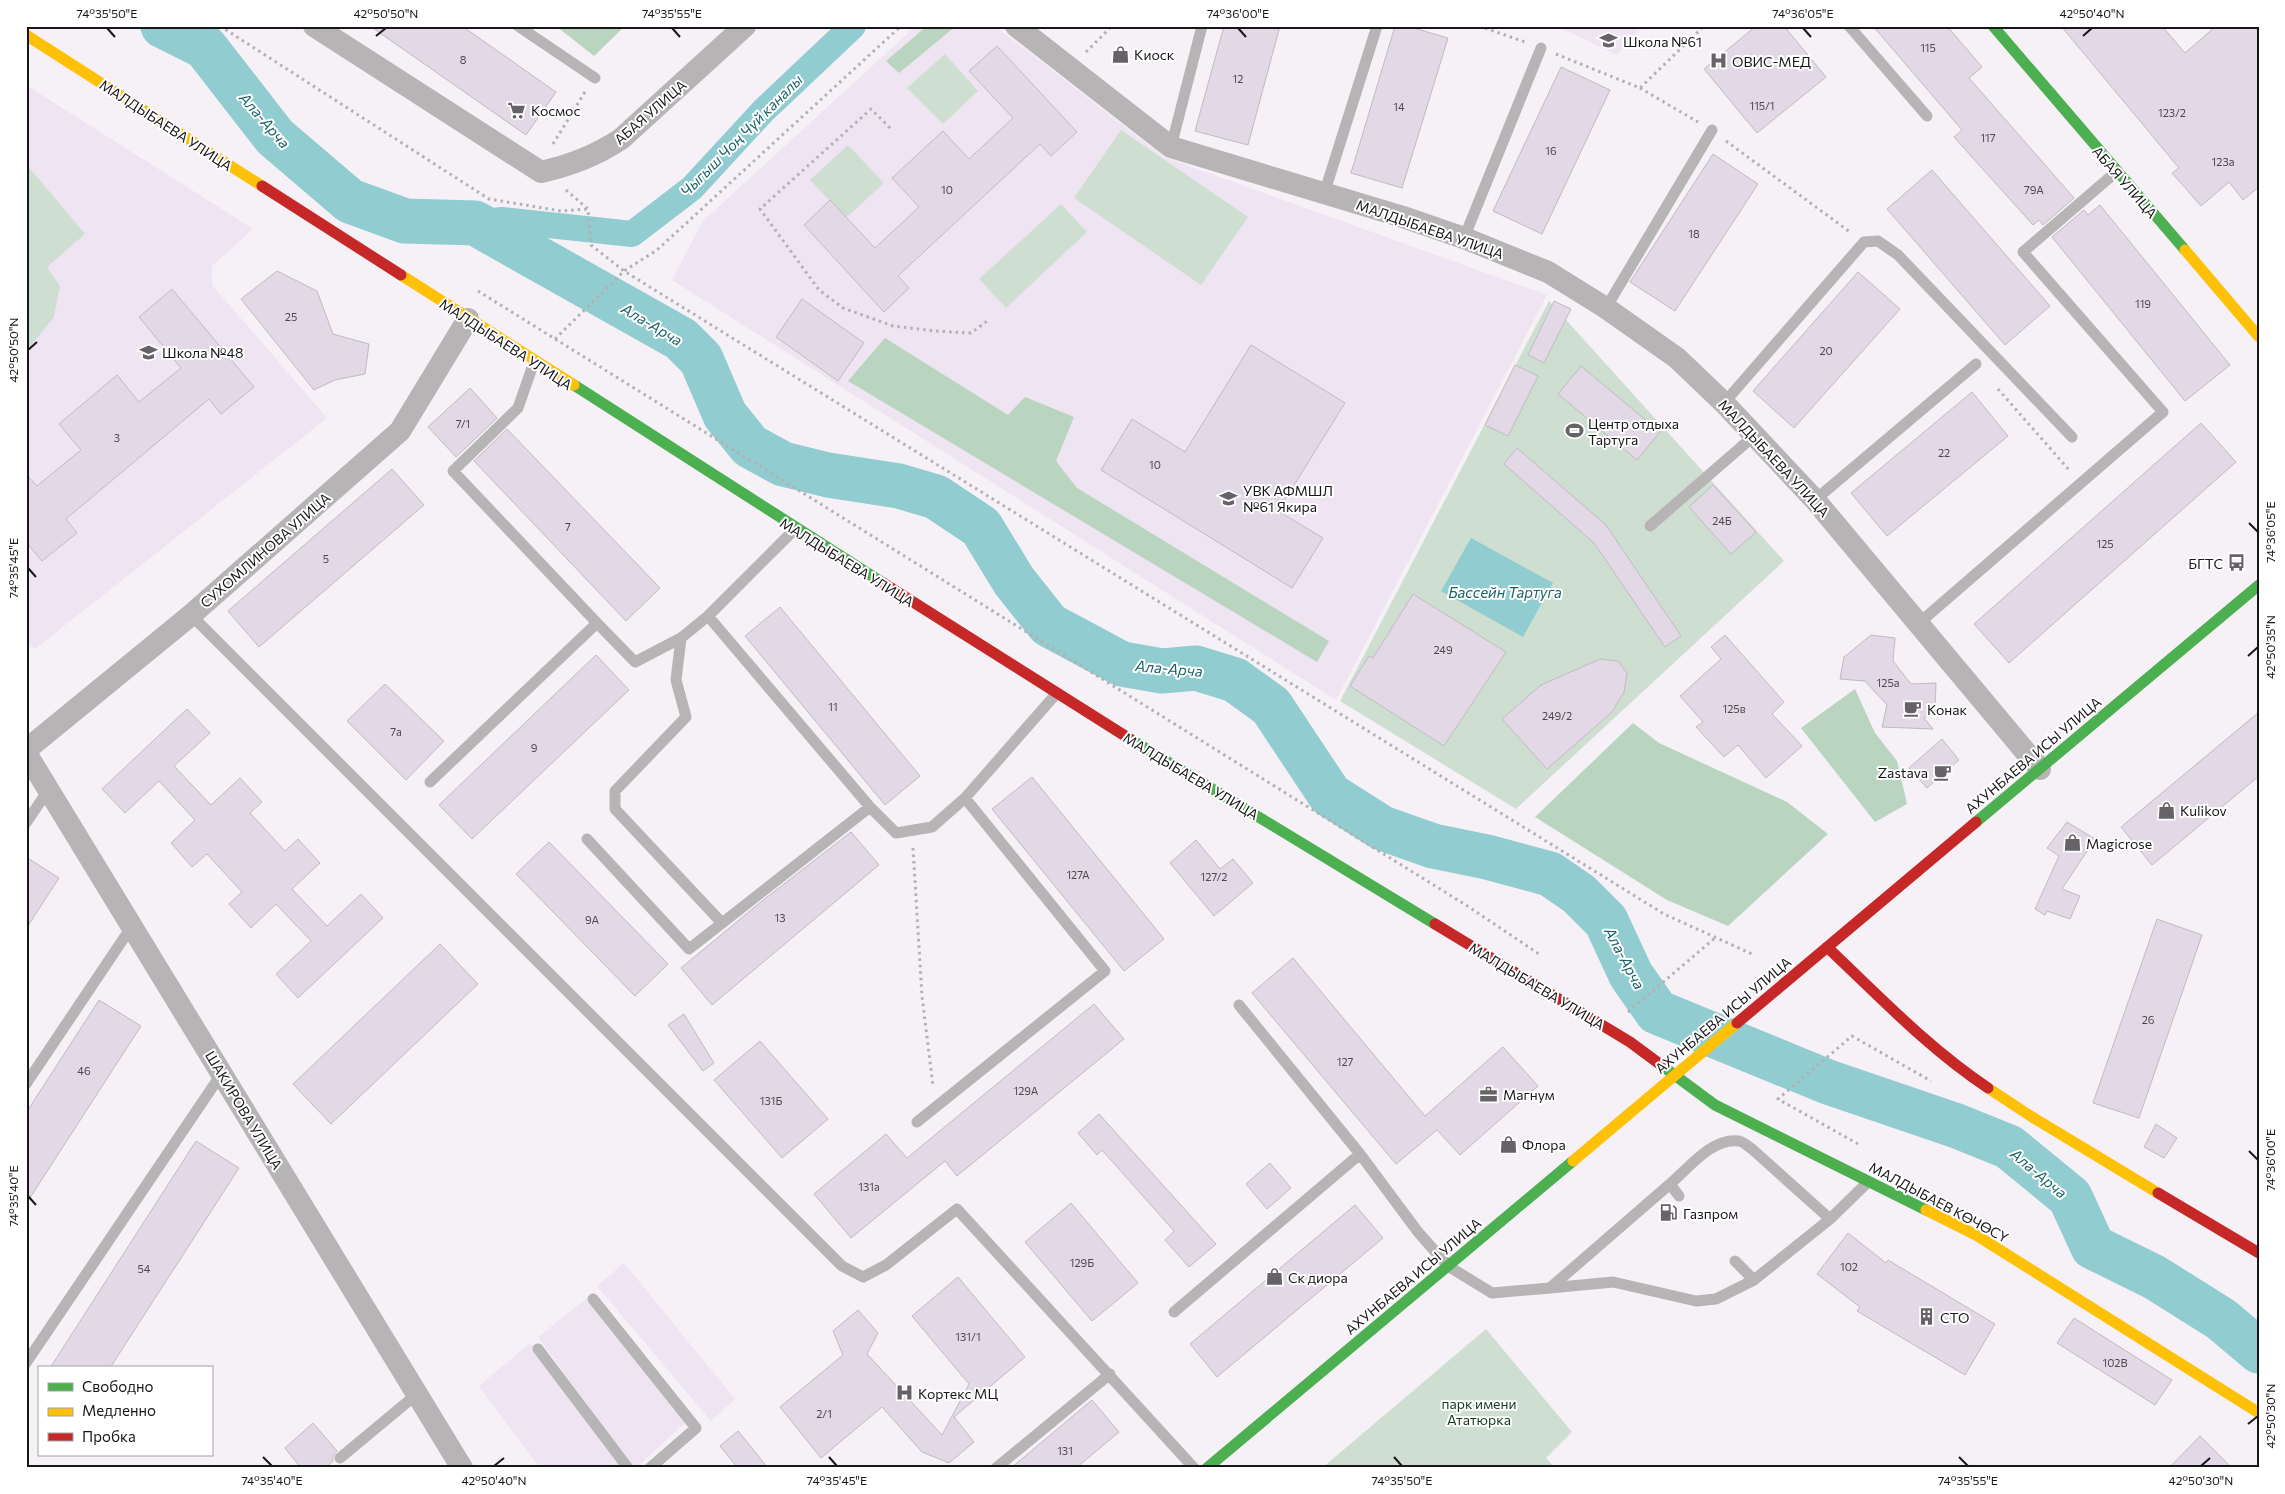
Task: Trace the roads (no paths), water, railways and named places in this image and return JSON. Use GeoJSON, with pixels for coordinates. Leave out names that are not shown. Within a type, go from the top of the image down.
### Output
{"type":"FeatureCollection","features":[{"type":"Feature","properties":{"kind":"street","name":"АБАЯ УЛИЦА"},"geometry":{"type":"LineString","coordinates":[[314,26],[541,172],[574,164],[598,154],[622,140],[745,26]]}},
{"type":"Feature","properties":{"kind":"street","name":"МАЛДЫБАЕВА УЛИЦА"},"geometry":{"type":"LineString","coordinates":[[1016,26],[1171,147],[1464,238],[1548,272],[1606,308],[1677,358],[1724,403],[1815,500],[2040,769]]}},
{"type":"Feature","properties":{"kind":"street","name":"АБАЯ УЛИЦА"},"geometry":{"type":"LineString","coordinates":[[1993,26],[2259,337]]}},
{"type":"Feature","properties":{"kind":"street","name":"МАЛДЫБАЕВА УЛИЦА"},"geometry":{"type":"LineString","coordinates":[[26,36],[1056,694],[1630,1042],[1677,1075]]}},
{"type":"Feature","properties":{"kind":"street","name":"СУХОМЛИНОВА УЛИЦА"},"geometry":{"type":"LineString","coordinates":[[26,751],[191,615],[400,431],[468,319]]}},
{"type":"Feature","properties":{"kind":"street","name":"АХУНБАЕВА ИСЫ УЛИЦА"},"geometry":{"type":"LineString","coordinates":[[1207,1468],[2259,586]]}},
{"type":"Feature","properties":{"kind":"street","name":"ШАКИРОВА УЛИЦА"},"geometry":{"type":"LineString","coordinates":[[26,751],[462,1468]]}},
{"type":"Feature","properties":{"kind":"street"},"geometry":{"type":"LineString","coordinates":[[1827,948],[1926,1041],[1963,1071],[2029,1115],[2259,1253]]}},
{"type":"Feature","properties":{"kind":"street","name":"МАЛДЫБАЕВ КӨЧӨСҮ"},"geometry":{"type":"LineString","coordinates":[[1677,1075],[1715,1105],[1976,1235],[2259,1414]]}},
{"type":"Feature","properties":{"kind":"lane"},"geometry":{"type":"LineString","coordinates":[[518,26],[594,78]]}},
{"type":"Feature","properties":{"kind":"lane"},"geometry":{"type":"LineString","coordinates":[[1171,147],[1202,26]]}},
{"type":"Feature","properties":{"kind":"lane"},"geometry":{"type":"LineString","coordinates":[[1324,194],[1377,26]]}},
{"type":"Feature","properties":{"kind":"lane"},"geometry":{"type":"LineString","coordinates":[[1849,26],[1927,116]]}},
{"type":"Feature","properties":{"kind":"lane"},"geometry":{"type":"LineString","coordinates":[[1464,238],[1541,48]]}},
{"type":"Feature","properties":{"kind":"lane"},"geometry":{"type":"LineString","coordinates":[[1606,308],[1712,130]]}},
{"type":"Feature","properties":{"kind":"lane"},"geometry":{"type":"LineString","coordinates":[[1918,624],[2164,412],[2023,252],[2116,172]]}},
{"type":"Feature","properties":{"kind":"lane"},"geometry":{"type":"LineString","coordinates":[[1724,403],[1864,242],[1878,241],[1898,255],[2072,437]]}},
{"type":"Feature","properties":{"kind":"lane"},"geometry":{"type":"LineString","coordinates":[[534,362],[518,408],[453,471],[636,662],[681,638],[708,616],[795,528]]}},
{"type":"Feature","properties":{"kind":"lane"},"geometry":{"type":"LineString","coordinates":[[1815,500],[1976,364]]}},
{"type":"Feature","properties":{"kind":"lane"},"geometry":{"type":"LineString","coordinates":[[1650,526],[1755,436]]}},
{"type":"Feature","properties":{"kind":"lane"},"geometry":{"type":"LineString","coordinates":[[191,615],[842,1266],[863,1277],[886,1265],[957,1209],[1194,1468]]}},
{"type":"Feature","properties":{"kind":"lane"},"geometry":{"type":"LineString","coordinates":[[708,616],[870,807],[896,833],[932,827],[964,798],[1056,694]]}},
{"type":"Feature","properties":{"kind":"lane"},"geometry":{"type":"LineString","coordinates":[[430,782],[597,623]]}},
{"type":"Feature","properties":{"kind":"lane"},"geometry":{"type":"LineString","coordinates":[[681,638],[676,680],[686,717],[615,791],[615,809],[722,923]]}},
{"type":"Feature","properties":{"kind":"lane"},"geometry":{"type":"LineString","coordinates":[[26,823],[49,790]]}},
{"type":"Feature","properties":{"kind":"lane"},"geometry":{"type":"LineString","coordinates":[[917,1122],[1105,971],[964,798]]}},
{"type":"Feature","properties":{"kind":"lane"},"geometry":{"type":"LineString","coordinates":[[587,840],[689,948],[870,807]]}},
{"type":"Feature","properties":{"kind":"lane"},"geometry":{"type":"LineString","coordinates":[[26,1084],[132,926]]}},
{"type":"Feature","properties":{"kind":"lane"},"geometry":{"type":"LineString","coordinates":[[1239,1006],[1360,1154],[1418,1232],[1448,1266],[1492,1293],[1613,1282],[1696,1301],[1716,1299],[1754,1280],[1830,1219],[1868,1182]]}},
{"type":"Feature","properties":{"kind":"lane"},"geometry":{"type":"LineString","coordinates":[[26,1363],[222,1074]]}},
{"type":"Feature","properties":{"kind":"lane"},"geometry":{"type":"LineString","coordinates":[[1550,1288],[1713,1146],[1728,1141],[1740,1141],[1752,1149],[1830,1219]]}},
{"type":"Feature","properties":{"kind":"lane"},"geometry":{"type":"LineString","coordinates":[[1174,1312],[1360,1154]]}},
{"type":"Feature","properties":{"kind":"lane"},"geometry":{"type":"LineString","coordinates":[[1670,1184],[1678,1196]]}},
{"type":"Feature","properties":{"kind":"lane"},"geometry":{"type":"LineString","coordinates":[[1735,1261],[1754,1280]]}},
{"type":"Feature","properties":{"kind":"lane"},"geometry":{"type":"LineString","coordinates":[[593,1298],[696,1428],[650,1468]]}},
{"type":"Feature","properties":{"kind":"lane"},"geometry":{"type":"LineString","coordinates":[[538,1349],[628,1468]]}},
{"type":"Feature","properties":{"kind":"lane"},"geometry":{"type":"LineString","coordinates":[[996,1468],[1110,1374]]}},
{"type":"Feature","properties":{"kind":"lane"},"geometry":{"type":"LineString","coordinates":[[340,1458],[417,1394]]}},
{"type":"Feature","properties":{"kind":"water","name":"Бассейн Тартуга"},"geometry":{"type":"Polygon","coordinates":[[[1471,538],[1553,583],[1523,637],[1441,591],[1471,538]]]}},
{"type":"Feature","properties":{"kind":"waterway","name":"Ала-Арча"},"geometry":{"type":"LineString","coordinates":[[163,26],[205,47],[275,137],[350,201],[405,221],[475,223],[681,339],[701,359],[725,415],[750,446],[783,464],[828,475],[899,486],[936,497],[981,527],[1014,581],[1049,625],[1122,664],[1162,671],[1196,668],[1235,680],[1271,706],[1330,795],[1382,828],[1433,846],[1487,857],[1550,874],[1579,894],[1606,921],[1631,975],[1657,1012],[1828,1082],[1957,1126],[2009,1147],[2070,1197],[2093,1247],[2154,1277],[2221,1319],[2259,1351]]}},
{"type":"Feature","properties":{"kind":"waterway","name":"Чыгыш Чоң Чүй каналы"},"geometry":{"type":"LineString","coordinates":[[475,223],[502,220],[632,234],[692,188],[763,111],[853,26]]}},
{"type":"Feature","properties":{"kind":"place","name":"Школа №61"},"geometry":{"type":"Point","coordinates":[1609,41]}},
{"type":"Feature","properties":{"kind":"place","name":"Киоск"},"geometry":{"type":"Point","coordinates":[1120,54]}},
{"type":"Feature","properties":{"kind":"place","name":"ОВИС-МЕД"},"geometry":{"type":"Point","coordinates":[1718,61]}},
{"type":"Feature","properties":{"kind":"place","name":"Космос"},"geometry":{"type":"Point","coordinates":[517,110]}},
{"type":"Feature","properties":{"kind":"place","name":"Школа №48"},"geometry":{"type":"Point","coordinates":[148,352]}},
{"type":"Feature","properties":{"kind":"place","name":"Центр отдыха Тартуга"},"geometry":{"type":"Point","coordinates":[1574,431]}},
{"type":"Feature","properties":{"kind":"place","name":"УВК АФМШЛ №61 Якира"},"geometry":{"type":"Point","coordinates":[1229,498]}},
{"type":"Feature","properties":{"kind":"place","name":"БГТС"},"geometry":{"type":"Point","coordinates":[2237,563]}},
{"type":"Feature","properties":{"kind":"place","name":"Конак"},"geometry":{"type":"Point","coordinates":[1913,709]}},
{"type":"Feature","properties":{"kind":"place","name":"Zastava"},"geometry":{"type":"Point","coordinates":[1942,772]}},
{"type":"Feature","properties":{"kind":"place","name":"Kulikov"},"geometry":{"type":"Point","coordinates":[2166,810]}},
{"type":"Feature","properties":{"kind":"place","name":"Magicrose"},"geometry":{"type":"Point","coordinates":[2072,843]}},
{"type":"Feature","properties":{"kind":"place","name":"Магнум"},"geometry":{"type":"Point","coordinates":[1489,1094]}},
{"type":"Feature","properties":{"kind":"place","name":"Флора"},"geometry":{"type":"Point","coordinates":[1508,1144]}},
{"type":"Feature","properties":{"kind":"place","name":"Газпром"},"geometry":{"type":"Point","coordinates":[1669,1213]}},
{"type":"Feature","properties":{"kind":"place","name":"Ск диора"},"geometry":{"type":"Point","coordinates":[1274,1277]}},
{"type":"Feature","properties":{"kind":"place","name":"CTO"},"geometry":{"type":"Point","coordinates":[1926,1317]}},
{"type":"Feature","properties":{"kind":"place","name":"Кортекс МЦ"},"geometry":{"type":"Point","coordinates":[904,1393]}},
{"type":"Feature","properties":{"kind":"park label","name":"парк имени Ататюрка"},"geometry":{"type":"Point","coordinates":[1479,1412]}}]}
